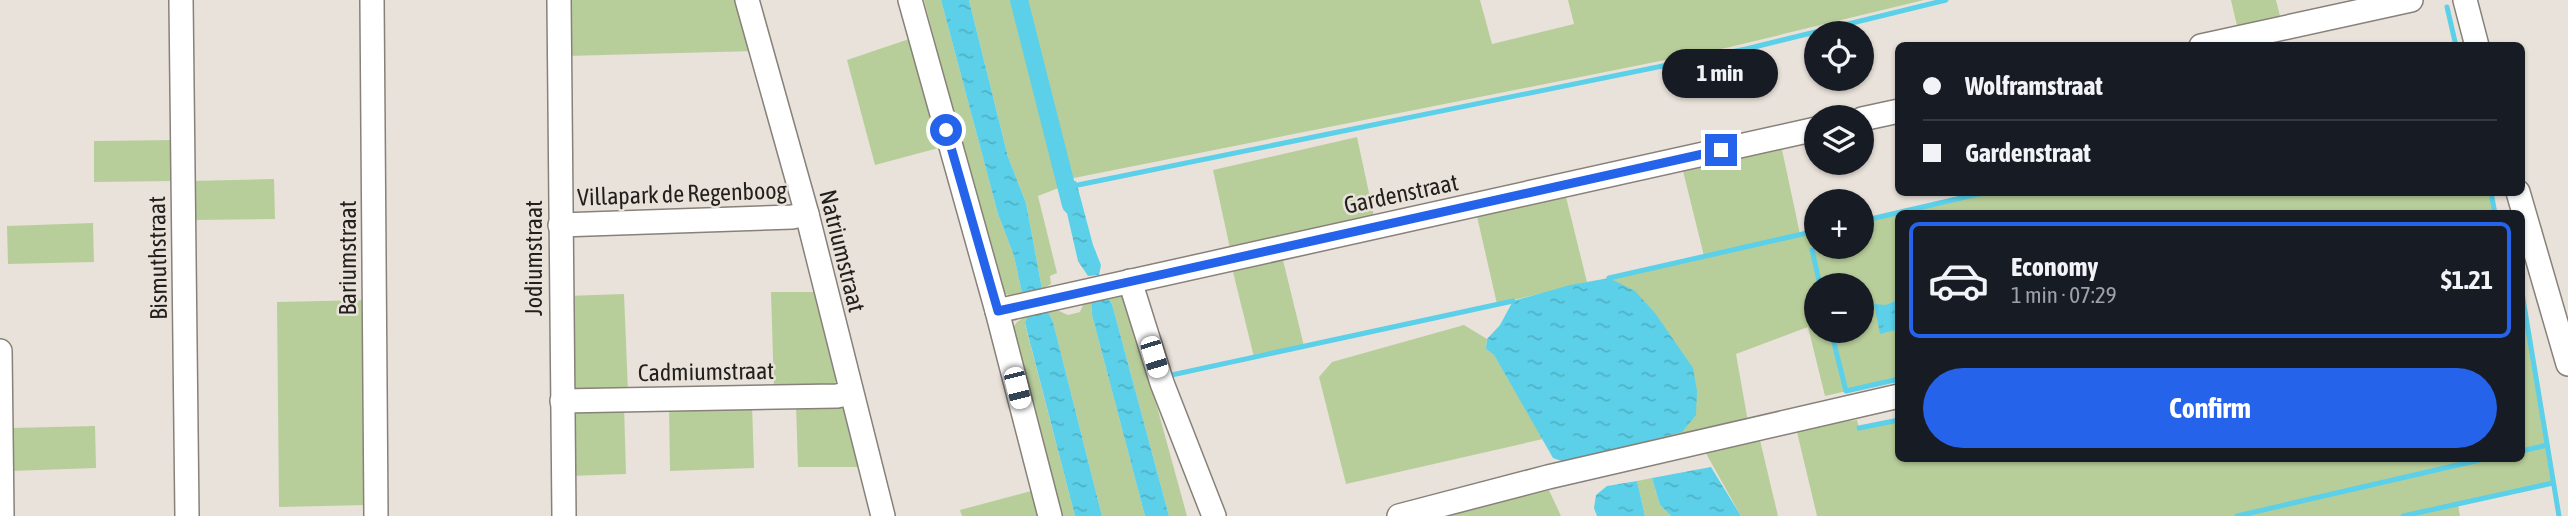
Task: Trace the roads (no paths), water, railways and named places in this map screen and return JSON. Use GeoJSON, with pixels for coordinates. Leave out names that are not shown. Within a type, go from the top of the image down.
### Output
{"type":"FeatureCollection","features":[{"type":"Feature","properties":{"kind":"street","name":"Bismuthstraat"},"geometry":{"type":"LineString","coordinates":[[181,0],[187,516]]}},
{"type":"Feature","properties":{"kind":"street","name":"Bariumstraat"},"geometry":{"type":"LineString","coordinates":[[372,0],[376,516]]}},
{"type":"Feature","properties":{"kind":"street","name":"Jodiumstraat"},"geometry":{"type":"LineString","coordinates":[[559,0],[564,516]]}},
{"type":"Feature","properties":{"kind":"street","name":"Natriumstraat"},"geometry":{"type":"LineString","coordinates":[[747,0],[807,214],[883,516]]}},
{"type":"Feature","properties":{"kind":"street"},"geometry":{"type":"LineString","coordinates":[[910,0],[1008,308],[1050,516]]}},
{"type":"Feature","properties":{"kind":"street"},"geometry":{"type":"LineString","coordinates":[[2219,42],[2411,0]]}},
{"type":"Feature","properties":{"kind":"street"},"geometry":{"type":"LineString","coordinates":[[2465,0],[2476,42]]}},
{"type":"Feature","properties":{"kind":"street"},"geometry":{"type":"LineString","coordinates":[[1874,116],[1895,112]]}},
{"type":"Feature","properties":{"kind":"street","name":"Gardenstraat"},"geometry":{"type":"LineString","coordinates":[[1008,308],[1804,132]]}},
{"type":"Feature","properties":{"kind":"street","name":"Villapark de Regenboog"},"geometry":{"type":"LineString","coordinates":[[560,225],[792,217],[807,214]]}},
{"type":"Feature","properties":{"kind":"street"},"geometry":{"type":"LineString","coordinates":[[2525,234],[2528,252],[2554,313],[2568,364]]}},
{"type":"Feature","properties":{"kind":"street"},"geometry":{"type":"LineString","coordinates":[[1122,282],[1214,516]]}},
{"type":"Feature","properties":{"kind":"street"},"geometry":{"type":"LineString","coordinates":[[0,351],[2,516]]}},
{"type":"Feature","properties":{"kind":"street","name":"Cadmiumstraat"},"geometry":{"type":"LineString","coordinates":[[562,401],[837,396],[851,393]]}},
{"type":"Feature","properties":{"kind":"street"},"geometry":{"type":"LineString","coordinates":[[1399,516],[1548,477],[1895,397]]}},
{"type":"Feature","properties":{"kind":"water"},"geometry":{"type":"Polygon","coordinates":[[[941,0],[969,0],[1008,157],[1026,203],[1042,289],[1022,293],[1014,256],[998,214],[941,0]]]}},
{"type":"Feature","properties":{"kind":"water"},"geometry":{"type":"Polygon","coordinates":[[[1076,181],[1101,265],[1099,275],[1088,276],[1078,261],[1061,187],[1076,181]]]}},
{"type":"Feature","properties":{"kind":"water"},"geometry":{"type":"Polygon","coordinates":[[[1609,278],[1635,291],[1655,313],[1693,368],[1697,391],[1696,415],[1682,432],[1567,463],[1553,458],[1494,355],[1486,349],[1487,339],[1500,325],[1513,301],[1570,285],[1609,278]]]}},
{"type":"Feature","properties":{"kind":"water"},"geometry":{"type":"Polygon","coordinates":[[[1106,296],[1112,304],[1169,516],[1145,516],[1092,315],[1091,300],[1106,296]]]}},
{"type":"Feature","properties":{"kind":"water"},"geometry":{"type":"Polygon","coordinates":[[[1895,301],[1895,330],[1880,334],[1874,304],[1886,305],[1895,301]]]}},
{"type":"Feature","properties":{"kind":"water"},"geometry":{"type":"Polygon","coordinates":[[[1047,310],[1053,322],[1102,516],[1075,516],[1025,323],[1028,315],[1047,310]]]}},
{"type":"Feature","properties":{"kind":"water"},"geometry":{"type":"Polygon","coordinates":[[[1711,467],[1741,516],[1671,516],[1660,505],[1652,478],[1711,467]]]}},
{"type":"Feature","properties":{"kind":"water"},"geometry":{"type":"Polygon","coordinates":[[[1637,481],[1645,516],[1597,516],[1594,508],[1596,495],[1607,486],[1637,481]]]}},
{"type":"Feature","properties":{"kind":"waterway"},"geometry":{"type":"LineString","coordinates":[[1019,0],[1071,205]]}},
{"type":"Feature","properties":{"kind":"waterway"},"geometry":{"type":"LineString","coordinates":[[1073,186],[1746,49],[1946,0]]}},
{"type":"Feature","properties":{"kind":"waterway"},"geometry":{"type":"LineString","coordinates":[[2447,7],[2455,42]]}},
{"type":"Feature","properties":{"kind":"waterway"},"geometry":{"type":"LineString","coordinates":[[1909,210],[1970,196]]}},
{"type":"Feature","properties":{"kind":"waterway"},"geometry":{"type":"LineString","coordinates":[[2492,196],[2494,210]]}},
{"type":"Feature","properties":{"kind":"waterway"},"geometry":{"type":"LineString","coordinates":[[1874,218],[1895,213]]}},
{"type":"Feature","properties":{"kind":"waterway"},"geometry":{"type":"LineString","coordinates":[[1609,278],[1804,234]]}},
{"type":"Feature","properties":{"kind":"waterway"},"geometry":{"type":"LineString","coordinates":[[1814,259],[1817,273]]}},
{"type":"Feature","properties":{"kind":"waterway"},"geometry":{"type":"LineString","coordinates":[[1167,376],[1513,301]]}},
{"type":"Feature","properties":{"kind":"waterway"},"geometry":{"type":"LineString","coordinates":[[2525,311],[2559,516]]}},
{"type":"Feature","properties":{"kind":"waterway"},"geometry":{"type":"LineString","coordinates":[[1834,343],[1846,391],[1895,380]]}},
{"type":"Feature","properties":{"kind":"waterway"},"geometry":{"type":"LineString","coordinates":[[1859,428],[1895,421]]}},
{"type":"Feature","properties":{"kind":"waterway"},"geometry":{"type":"LineString","coordinates":[[2525,450],[2547,445]]}},
{"type":"Feature","properties":{"kind":"waterway"},"geometry":{"type":"LineString","coordinates":[[2237,516],[2471,462]]}},
{"type":"Feature","properties":{"kind":"waterway"},"geometry":{"type":"LineString","coordinates":[[2403,516],[2553,483]]}}]}
